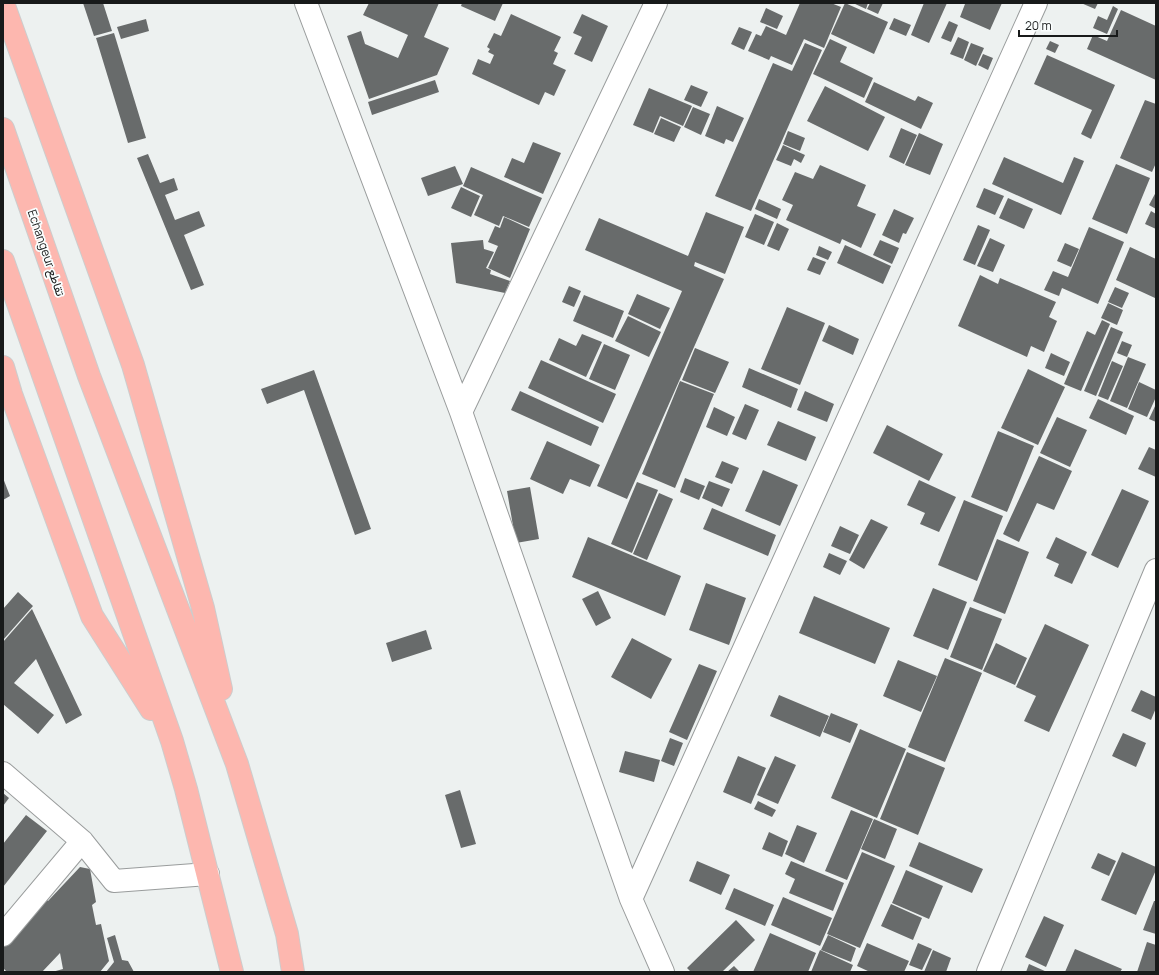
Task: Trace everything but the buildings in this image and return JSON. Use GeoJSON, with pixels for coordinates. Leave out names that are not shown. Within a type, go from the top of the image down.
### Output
{"type":"FeatureCollection","features":[{"type":"Feature","properties":{"kind":"highway"},"geometry":{"type":"LineString","coordinates":[[3,3],[133,365],[203,608],[238,764],[286,934],[293,972]]}},
{"type":"Feature","properties":{"kind":"highway","name":"Echangeur تقاطع"},"geometry":{"type":"LineString","coordinates":[[3,130],[89,376],[238,764]]}},
{"type":"Feature","properties":{"kind":"highway"},"geometry":{"type":"LineString","coordinates":[[3,261],[172,741],[208,874],[232,972]]}},
{"type":"Feature","properties":{"kind":"highway"},"geometry":{"type":"LineString","coordinates":[[3,367],[14,402],[92,616],[172,741]]}},
{"type":"Feature","properties":{"kind":"street"},"geometry":{"type":"LineString","coordinates":[[306,3],[461,412],[631,899],[663,972]]}},
{"type":"Feature","properties":{"kind":"street"},"geometry":{"type":"LineString","coordinates":[[461,412],[656,3]]}},
{"type":"Feature","properties":{"kind":"street"},"geometry":{"type":"LineString","coordinates":[[631,899],[1036,3]]}},
{"type":"Feature","properties":{"kind":"street"},"geometry":{"type":"LineString","coordinates":[[988,972],[1156,570]]}},
{"type":"Feature","properties":{"kind":"street"},"geometry":{"type":"LineString","coordinates":[[3,773],[82,841],[114,881],[208,874]]}},
{"type":"Feature","properties":{"kind":"street"},"geometry":{"type":"LineString","coordinates":[[3,935],[82,841]]}}]}
